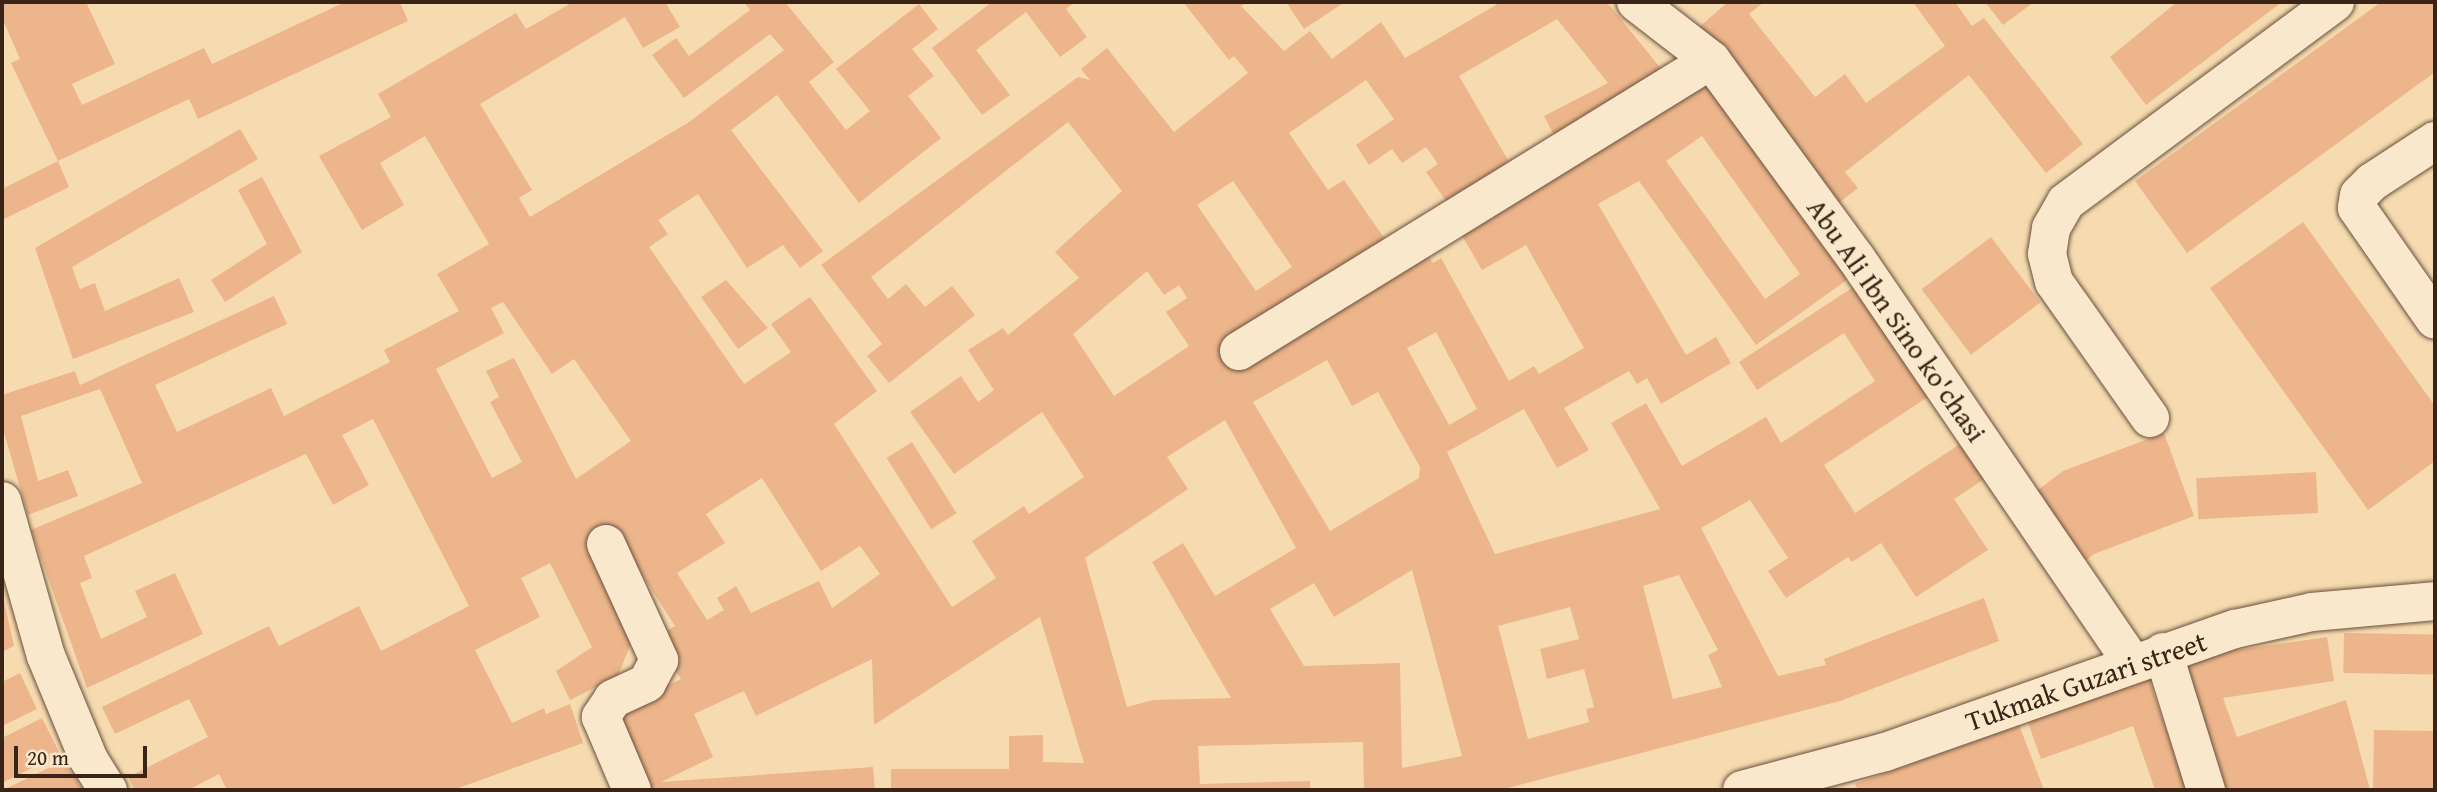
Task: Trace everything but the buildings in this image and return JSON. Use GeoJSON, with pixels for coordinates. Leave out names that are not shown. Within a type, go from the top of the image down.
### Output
{"type":"FeatureCollection","features":[{"type":"Feature","properties":{"kind":"street","name":"Abu Ali Ibn Sino ko'chasi"},"geometry":{"type":"LineString","coordinates":[[1636,2],[1711,60],[2147,657],[2206,790]]}},
{"type":"Feature","properties":{"kind":"street"},"geometry":{"type":"LineString","coordinates":[[2150,418],[2054,282],[2047,254],[2051,228],[2066,202],[2335,2]]}},
{"type":"Feature","properties":{"kind":"street"},"geometry":{"type":"LineString","coordinates":[[1239,351],[1711,60]]}},
{"type":"Feature","properties":{"kind":"street"},"geometry":{"type":"LineString","coordinates":[[2435,141],[2372,182],[2359,195],[2357,208],[2435,320]]}},
{"type":"Feature","properties":{"kind":"street"},"geometry":{"type":"LineString","coordinates":[[2,501],[46,656],[89,760],[108,790]]}},
{"type":"Feature","properties":{"kind":"street"},"geometry":{"type":"LineString","coordinates":[[606,544],[659,660],[647,683],[613,699],[601,718],[632,790]]}},
{"type":"Feature","properties":{"kind":"street","name":"Tukmak Guzari street"},"geometry":{"type":"LineString","coordinates":[[1742,790],[1885,752],[2147,657],[2312,612],[2435,601]]}}]}
